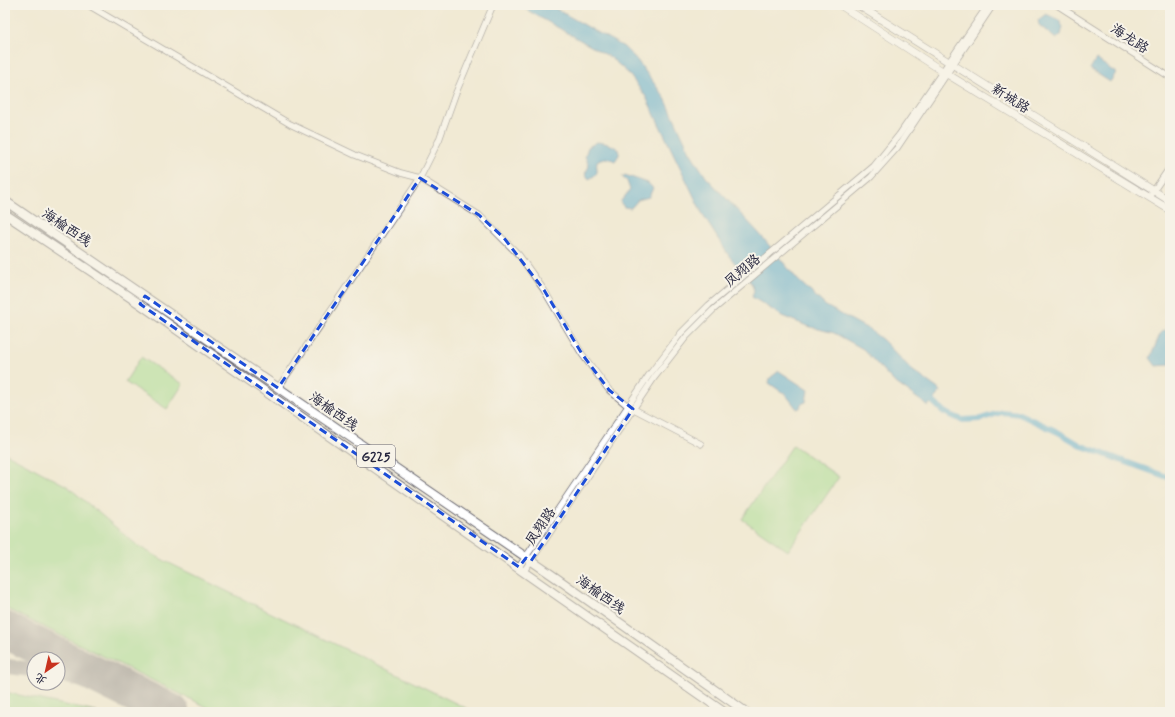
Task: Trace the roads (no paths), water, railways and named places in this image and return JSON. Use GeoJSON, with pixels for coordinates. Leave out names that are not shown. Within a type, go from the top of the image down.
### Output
{"type":"FeatureCollection","features":[{"type":"Feature","properties":{"kind":"highway","name":"海榆西线"},"geometry":{"type":"LineString","coordinates":[[5,201],[528,559],[746,712]]}},
{"type":"Feature","properties":{"kind":"highway","name":"海榆西线"},"geometry":{"type":"LineString","coordinates":[[5,214],[140,304],[724,712]]}},
{"type":"Feature","properties":{"kind":"main road","name":"新城路"},"geometry":{"type":"LineString","coordinates":[[840,5],[945,72],[1151,195],[1170,201]]}},
{"type":"Feature","properties":{"kind":"main road","name":"新城路"},"geometry":{"type":"LineString","coordinates":[[858,5],[1151,195],[1170,210]]}},
{"type":"Feature","properties":{"kind":"main road"},"geometry":{"type":"LineString","coordinates":[[140,304],[145,296]]}},
{"type":"Feature","properties":{"kind":"street"},"geometry":{"type":"LineString","coordinates":[[88,5],[290,124],[355,155],[401,173],[420,178],[479,215],[504,238],[544,290],[582,354],[609,390],[633,409],[701,444]]}},
{"type":"Feature","properties":{"kind":"street"},"geometry":{"type":"LineString","coordinates":[[278,388],[420,178],[439,140],[455,95],[493,5]]}},
{"type":"Feature","properties":{"kind":"street","name":"凤翔路"},"geometry":{"type":"LineString","coordinates":[[521,569],[633,409],[686,337],[744,280],[874,166],[945,72],[988,5]]}},
{"type":"Feature","properties":{"kind":"street","name":"凤翔路"},"geometry":{"type":"LineString","coordinates":[[950,64],[993,5]]}},
{"type":"Feature","properties":{"kind":"street","name":"海龙路"},"geometry":{"type":"LineString","coordinates":[[1057,5],[1170,78]]}},
{"type":"Feature","properties":{"kind":"street"},"geometry":{"type":"LineString","coordinates":[[1151,195],[1170,167]]}},
{"type":"Feature","properties":{"kind":"street","name":"凤翔路"},"geometry":{"type":"LineString","coordinates":[[528,559],[628,406],[681,333],[709,305],[744,280]]}},
{"type":"Feature","properties":{"kind":"water"},"geometry":{"type":"Polygon","coordinates":[[[518,5],[549,5],[624,47],[637,60],[665,98],[690,152],[706,177],[758,232],[798,280],[826,306],[870,330],[883,340],[912,370],[941,391],[928,406],[893,381],[863,349],[834,333],[807,326],[782,316],[752,297],[754,290],[751,283],[729,256],[704,217],[646,97],[628,73],[610,57],[518,5]]]}},
{"type":"Feature","properties":{"kind":"water"},"geometry":{"type":"Polygon","coordinates":[[[1046,14],[1059,20],[1063,27],[1061,35],[1056,39],[1039,25],[1038,20],[1046,14]]]}},
{"type":"Feature","properties":{"kind":"water"},"geometry":{"type":"Polygon","coordinates":[[[1096,59],[1116,73],[1110,82],[1090,69],[1096,59]]]}},
{"type":"Feature","properties":{"kind":"water"},"geometry":{"type":"Polygon","coordinates":[[[597,142],[614,146],[619,150],[619,155],[615,161],[606,158],[597,161],[597,173],[589,179],[585,174],[589,166],[585,156],[588,147],[597,142]]]}},
{"type":"Feature","properties":{"kind":"water"},"geometry":{"type":"Polygon","coordinates":[[[625,175],[648,183],[653,188],[649,197],[638,200],[631,208],[624,207],[620,202],[630,190],[627,181],[622,177],[625,175]]]}},
{"type":"Feature","properties":{"kind":"water"},"geometry":{"type":"Polygon","coordinates":[[[1170,327],[1170,365],[1156,366],[1150,358],[1161,332],[1170,327]]]}},
{"type":"Feature","properties":{"kind":"water"},"geometry":{"type":"Polygon","coordinates":[[[779,371],[808,390],[806,402],[801,404],[800,408],[797,409],[786,395],[769,383],[770,378],[779,371]]]}},
{"type":"Feature","properties":{"kind":"waterway"},"geometry":{"type":"LineString","coordinates":[[927,396],[944,412],[962,420],[980,419],[1002,412],[1019,414],[1058,432],[1082,446],[1170,478]]}}]}
